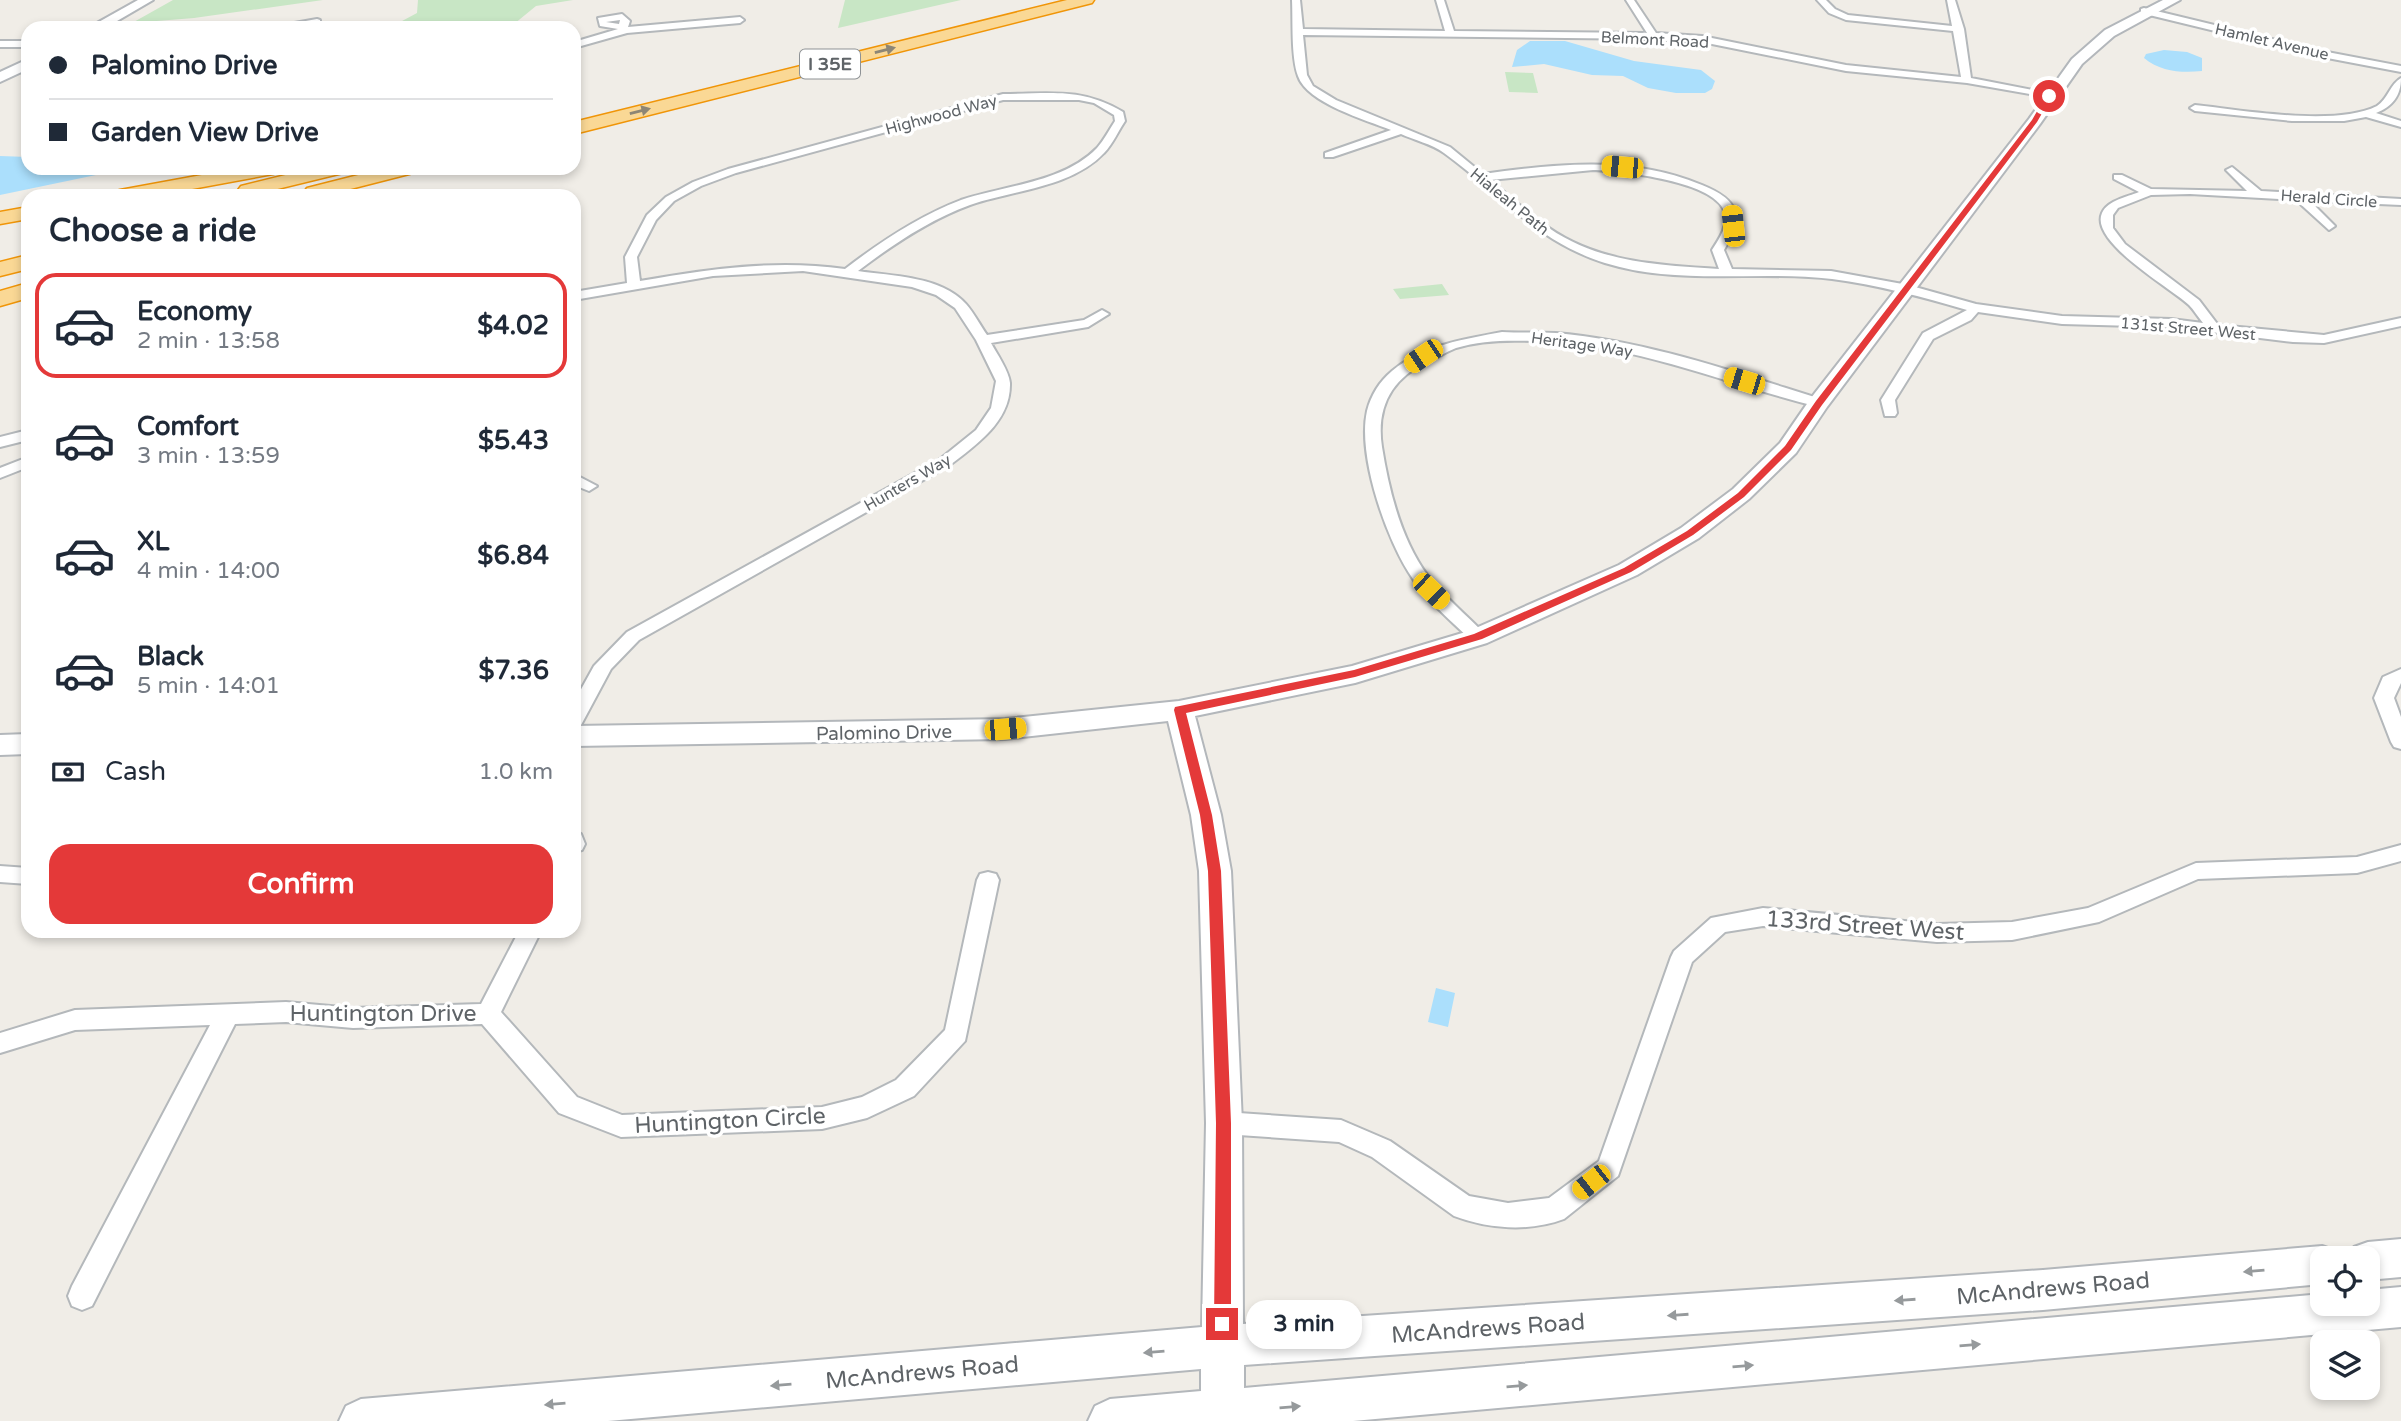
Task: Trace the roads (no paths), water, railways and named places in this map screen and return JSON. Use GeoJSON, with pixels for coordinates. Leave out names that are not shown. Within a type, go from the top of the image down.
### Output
{"type":"FeatureCollection","features":[{"type":"Feature","properties":{"kind":"highway","name":"I 35E"},"geometry":{"type":"LineString","coordinates":[[581,108],[1030,0]]}},
{"type":"Feature","properties":{"kind":"highway","name":"I 35E"},"geometry":{"type":"LineString","coordinates":[[581,126],[1086,0]]}},
{"type":"Feature","properties":{"kind":"highway"},"geometry":{"type":"LineString","coordinates":[[158,189],[235,175]]}},
{"type":"Feature","properties":{"kind":"highway"},"geometry":{"type":"LineString","coordinates":[[252,189],[311,175]]}},
{"type":"Feature","properties":{"kind":"highway"},"geometry":{"type":"LineString","coordinates":[[325,189],[382,175]]}},
{"type":"Feature","properties":{"kind":"highway"},"geometry":{"type":"LineString","coordinates":[[354,189],[403,175]]}},
{"type":"Feature","properties":{"kind":"highway"},"geometry":{"type":"LineString","coordinates":[[0,218],[21,214]]}},
{"type":"Feature","properties":{"kind":"highway"},"geometry":{"type":"LineString","coordinates":[[0,250],[21,245]]}},
{"type":"Feature","properties":{"kind":"highway"},"geometry":{"type":"LineString","coordinates":[[0,269],[21,264]]}},
{"type":"Feature","properties":{"kind":"highway"},"geometry":{"type":"LineString","coordinates":[[0,299],[21,292]]}},
{"type":"Feature","properties":{"kind":"street"},"geometry":{"type":"LineString","coordinates":[[108,21],[147,0]]}},
{"type":"Feature","properties":{"kind":"street"},"geometry":{"type":"LineString","coordinates":[[1296,0],[1297,32]]}},
{"type":"Feature","properties":{"kind":"street"},"geometry":{"type":"LineString","coordinates":[[1440,0],[1450,34]]}},
{"type":"Feature","properties":{"kind":"street"},"geometry":{"type":"LineString","coordinates":[[1630,0],[1653,36]]}},
{"type":"Feature","properties":{"kind":"street"},"geometry":{"type":"LineString","coordinates":[[1821,0],[1832,11],[1846,18],[1959,29]]}},
{"type":"Feature","properties":{"kind":"street"},"geometry":{"type":"LineString","coordinates":[[1951,0],[1959,29],[1967,80]]}},
{"type":"Feature","properties":{"kind":"street","name":"Palomino Drive"},"geometry":{"type":"LineString","coordinates":[[581,736],[1005,729],[1179,710],[1355,674],[1478,637],[1628,570],[1690,533],[1741,495],[1788,448],[1819,403],[2035,121],[2049,96],[2094,42],[2144,11],[2174,0]]}},
{"type":"Feature","properties":{"kind":"street","name":"Hamlet Avenue"},"geometry":{"type":"LineString","coordinates":[[2144,11],[2401,69]]}},
{"type":"Feature","properties":{"kind":"street"},"geometry":{"type":"LineString","coordinates":[[581,42],[623,29],[740,20]]}},
{"type":"Feature","properties":{"kind":"street","name":"Belmont Road"},"geometry":{"type":"LineString","coordinates":[[1297,32],[1653,36],[1702,39],[1846,68],[1967,80],[2049,96]]}},
{"type":"Feature","properties":{"kind":"street","name":"Hialeah Path"},"geometry":{"type":"LineString","coordinates":[[1297,32],[1301,75],[1309,88],[1332,102],[1446,149],[1545,232],[1579,250],[1612,261],[1649,268],[1831,275],[1908,289]]}},
{"type":"Feature","properties":{"kind":"street"},"geometry":{"type":"LineString","coordinates":[[0,44],[21,44]]}},
{"type":"Feature","properties":{"kind":"street"},"geometry":{"type":"LineString","coordinates":[[0,79],[21,67]]}},
{"type":"Feature","properties":{"kind":"street"},"geometry":{"type":"LineString","coordinates":[[2367,114],[2384,106],[2401,81]]}},
{"type":"Feature","properties":{"kind":"street","name":"Highwood Way"},"geometry":{"type":"LineString","coordinates":[[634,286],[631,257],[651,218],[670,200],[697,184],[732,171],[1003,97],[1079,97],[1097,101],[1119,114],[1120,121],[1101,151],[1088,161],[1068,172],[949,209],[881,247],[848,273]]}},
{"type":"Feature","properties":{"kind":"street"},"geometry":{"type":"LineString","coordinates":[[2195,108],[2312,118],[2367,114],[2401,124]]}},
{"type":"Feature","properties":{"kind":"street"},"geometry":{"type":"LineString","coordinates":[[1329,155],[1402,130]]}},
{"type":"Feature","properties":{"kind":"street"},"geometry":{"type":"LineString","coordinates":[[1481,178],[1597,165],[1642,169],[1684,180],[1715,195],[1731,212],[1733,226],[1718,250],[1727,273]]}},
{"type":"Feature","properties":{"kind":"street","name":"Herald Circle"},"geometry":{"type":"LineString","coordinates":[[2232,170],[2256,193]]}},
{"type":"Feature","properties":{"kind":"street"},"geometry":{"type":"LineString","coordinates":[[2118,177],[2148,192]]}},
{"type":"Feature","properties":{"kind":"street"},"geometry":{"type":"LineString","coordinates":[[2386,187],[2401,202]]}},
{"type":"Feature","properties":{"kind":"street","name":"Herald Circle"},"geometry":{"type":"LineString","coordinates":[[2212,327],[2194,303],[2121,247],[2107,228],[2107,215],[2115,206],[2148,192],[2256,193],[2401,202]]}},
{"type":"Feature","properties":{"kind":"street"},"geometry":{"type":"LineString","coordinates":[[2299,196],[2329,226]]}},
{"type":"Feature","properties":{"kind":"street","name":"Hunters Way"},"geometry":{"type":"LineString","coordinates":[[581,295],[754,268],[803,267],[914,283],[941,292],[960,305],[983,340],[1003,382],[998,408],[982,433],[945,462],[633,636],[603,666],[581,707]]}},
{"type":"Feature","properties":{"kind":"street","name":"131st Street West"},"geometry":{"type":"LineString","coordinates":[[1908,289],[1975,308],[2062,320],[2212,327],[2294,338],[2324,339],[2401,322]]}},
{"type":"Feature","properties":{"kind":"street"},"geometry":{"type":"LineString","coordinates":[[1890,414],[1888,400],[1928,336],[1937,329],[1965,318],[1975,308]]}},
{"type":"Feature","properties":{"kind":"street"},"geometry":{"type":"LineString","coordinates":[[983,340],[1088,323],[1102,314]]}},
{"type":"Feature","properties":{"kind":"street","name":"Heritage Way"},"geometry":{"type":"LineString","coordinates":[[1478,637],[1431,591],[1405,554],[1383,499],[1372,435],[1373,411],[1382,390],[1399,372],[1423,356],[1453,344],[1488,337],[1525,335],[1569,338],[1647,353],[1819,403]]}},
{"type":"Feature","properties":{"kind":"street"},"geometry":{"type":"LineString","coordinates":[[0,442],[21,437]]}},
{"type":"Feature","properties":{"kind":"street"},"geometry":{"type":"LineString","coordinates":[[0,473],[21,465]]}},
{"type":"Feature","properties":{"kind":"street"},"geometry":{"type":"LineString","coordinates":[[2401,675],[2390,681],[2384,698],[2401,742]]}},
{"type":"Feature","properties":{"kind":"street"},"geometry":{"type":"LineString","coordinates":[[1179,710],[1206,815],[1215,871],[1224,1123],[1222,1417]]}},
{"type":"Feature","properties":{"kind":"street"},"geometry":{"type":"LineString","coordinates":[[0,745],[21,744]]}},
{"type":"Feature","properties":{"kind":"street","name":"133rd Street West"},"geometry":{"type":"LineString","coordinates":[[1224,1123],[1341,1131],[1381,1149],[1464,1206],[1508,1216],[1555,1210],[1609,1168],[1682,957],[1719,924],[1763,917],[1937,933],[2012,931],[2091,916],[2196,871],[2357,865],[2401,853]]}},
{"type":"Feature","properties":{"kind":"street"},"geometry":{"type":"LineString","coordinates":[[0,874],[21,876]]}},
{"type":"Feature","properties":{"kind":"street","name":"Huntington Circle"},"geometry":{"type":"LineString","coordinates":[[488,1014],[568,1105],[621,1126],[822,1118],[867,1107],[905,1088],[956,1034],[988,880]]}},
{"type":"Feature","properties":{"kind":"street","name":"Huntington Drive"},"geometry":{"type":"LineString","coordinates":[[0,1042],[75,1020],[286,1012],[353,1018],[488,1014],[526,938]]}},
{"type":"Feature","properties":{"kind":"street"},"geometry":{"type":"LineString","coordinates":[[82,1296],[229,1014]]}},
{"type":"Feature","properties":{"kind":"street"},"geometry":{"type":"LineString","coordinates":[[2380,1260],[2401,1258]]}},
{"type":"Feature","properties":{"kind":"street","name":"McAndrews Road"},"geometry":{"type":"LineString","coordinates":[[361,1421],[1222,1346],[2043,1290],[2310,1266]]}},
{"type":"Feature","properties":{"kind":"street"},"geometry":{"type":"LineString","coordinates":[[1110,1421],[1222,1417],[2401,1307]]}},
{"type":"Feature","properties":{"kind":"water"},"geometry":{"type":"Polygon","coordinates":[[[1530,41],[1565,41],[1634,61],[1701,70],[1715,81],[1712,89],[1705,93],[1676,93],[1648,88],[1623,76],[1592,75],[1544,64],[1512,67],[1517,50],[1530,41]]]}},
{"type":"Feature","properties":{"kind":"water"},"geometry":{"type":"Polygon","coordinates":[[[2164,50],[2187,52],[2202,58],[2202,71],[2172,71],[2144,58],[2146,54],[2164,50]]]}},
{"type":"Feature","properties":{"kind":"water"},"geometry":{"type":"Polygon","coordinates":[[[0,156],[21,157],[21,175],[96,175],[21,189],[0,195],[0,156]]]}},
{"type":"Feature","properties":{"kind":"water"},"geometry":{"type":"Polygon","coordinates":[[[1436,988],[1455,993],[1448,1027],[1428,1022],[1436,988]]]}}]}
